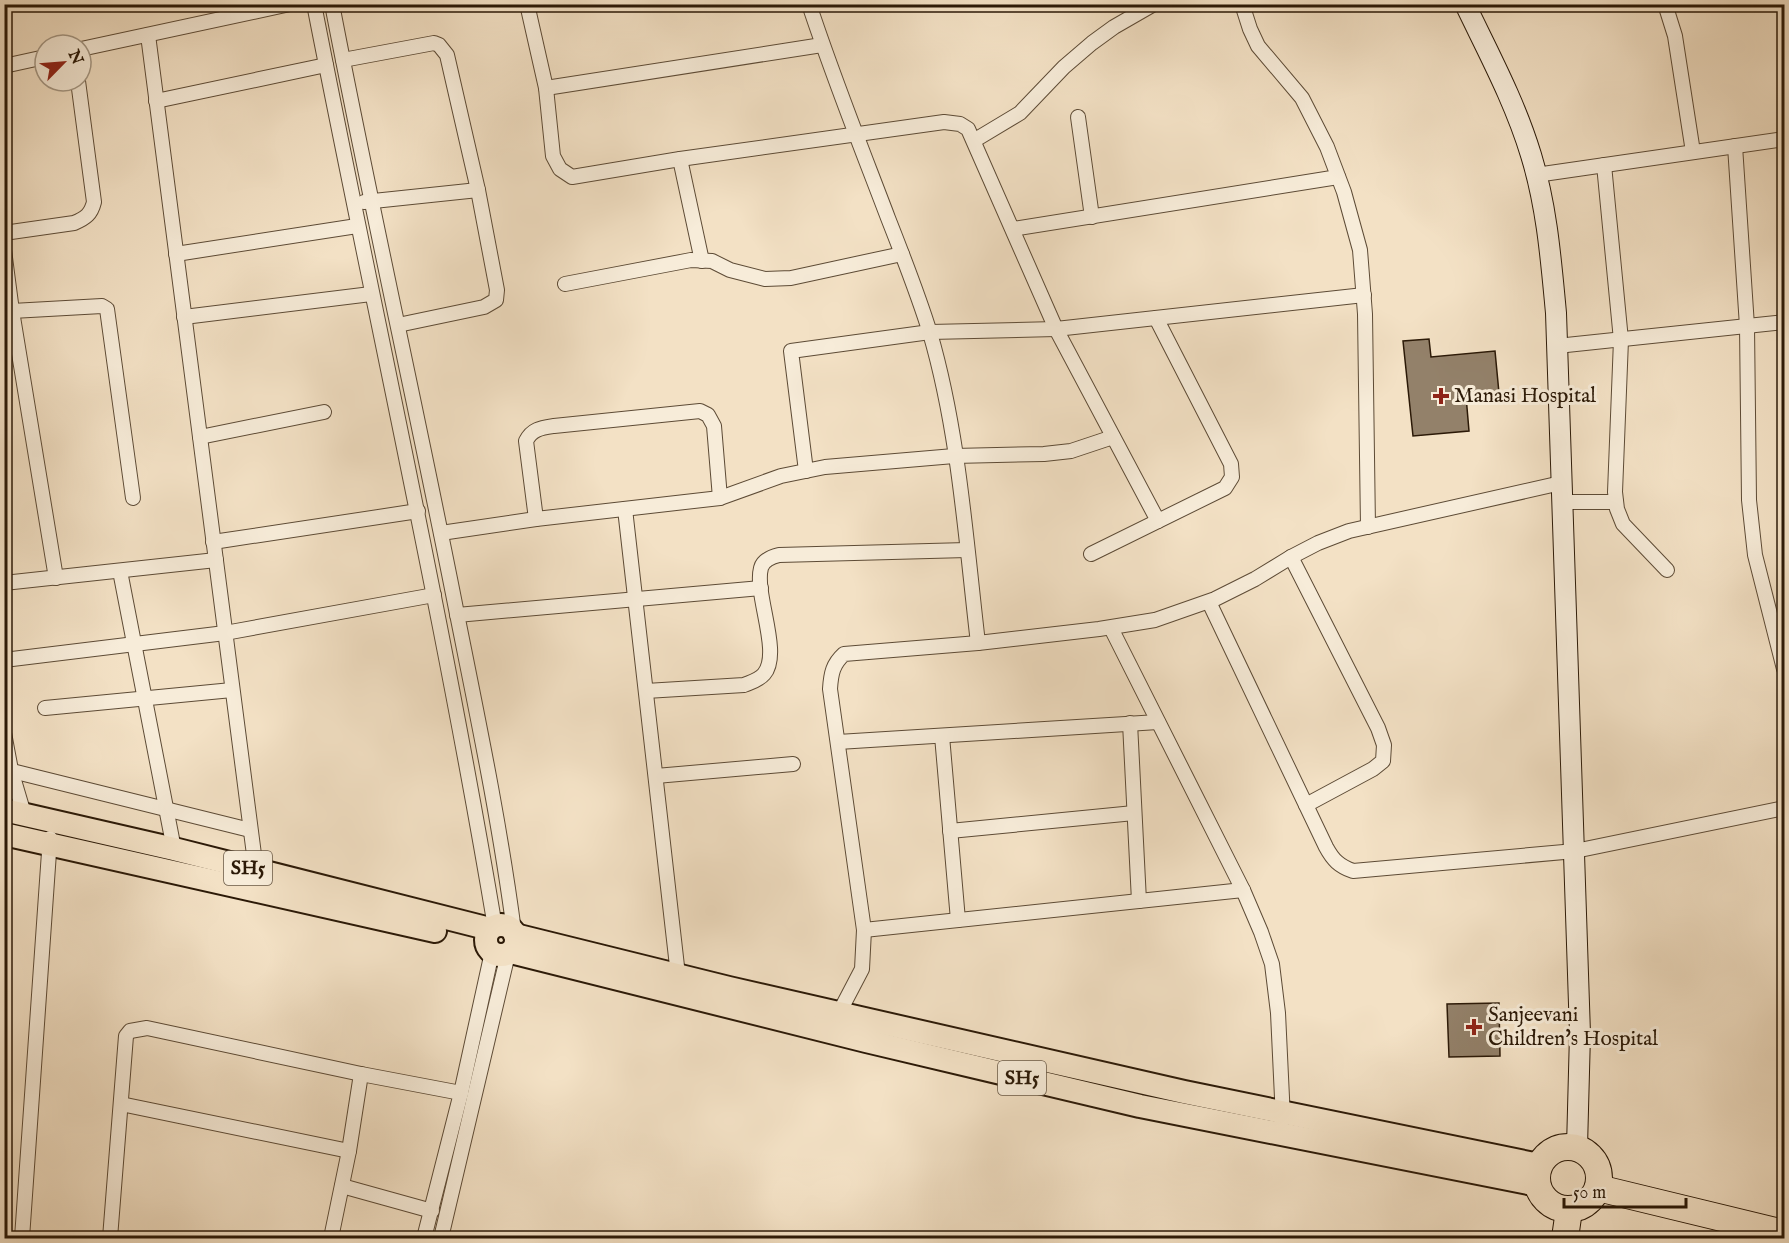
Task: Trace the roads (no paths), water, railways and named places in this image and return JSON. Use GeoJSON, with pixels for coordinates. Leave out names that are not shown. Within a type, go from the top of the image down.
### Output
{"type":"FeatureCollection","features":[{"type":"Feature","properties":{"kind":"highway"},"geometry":{"type":"LineString","coordinates":[[1562,1147],[1577,1147],[1594,1159],[1599,1168],[1600,1178],[1598,1188],[1587,1204],[1569,1210],[1549,1203],[1542,1195],[1538,1175],[1549,1153],[1562,1147]]}},
{"type":"Feature","properties":{"kind":"highway"},"geometry":{"type":"LineString","coordinates":[[1598,1188],[1785,1233]]}},
{"type":"Feature","properties":{"kind":"highway"},"geometry":{"type":"LineString","coordinates":[[1565,1239],[1569,1210]]}},
{"type":"Feature","properties":{"kind":"main road"},"geometry":{"type":"LineString","coordinates":[[1465,4],[1509,94],[1532,156],[1548,226],[1556,313],[1575,851],[1580,1034],[1577,1147]]}},
{"type":"Feature","properties":{"kind":"main road","name":"SH5"},"geometry":{"type":"LineString","coordinates":[[14,812],[256,870],[866,1041],[1140,1106],[1283,1123],[1538,1175]]}},
{"type":"Feature","properties":{"kind":"main road","name":"SH5"},"geometry":{"type":"LineString","coordinates":[[4,834],[501,940],[678,975],[1184,1092],[1283,1123]]}},
{"type":"Feature","properties":{"kind":"street"},"geometry":{"type":"LineString","coordinates":[[93,46],[290,4]]}},
{"type":"Feature","properties":{"kind":"street"},"geometry":{"type":"LineString","coordinates":[[314,4],[357,226],[418,511],[501,940],[424,1239]]}},
{"type":"Feature","properties":{"kind":"street"},"geometry":{"type":"LineString","coordinates":[[332,4],[370,201],[441,533],[504,856],[501,940],[441,1239]]}},
{"type":"Feature","properties":{"kind":"street"},"geometry":{"type":"LineString","coordinates":[[527,4],[546,88],[553,156],[560,169],[572,177],[680,159],[944,122],[960,124],[968,129],[975,140],[1056,329],[1158,521]]}},
{"type":"Feature","properties":{"kind":"street"},"geometry":{"type":"LineString","coordinates":[[809,4],[822,45],[930,332],[942,382],[954,456],[978,644]]}},
{"type":"Feature","properties":{"kind":"street"},"geometry":{"type":"LineString","coordinates":[[975,140],[1020,113],[1064,67],[1092,43],[1114,27],[1154,4]]}},
{"type":"Feature","properties":{"kind":"street"},"geometry":{"type":"LineString","coordinates":[[1242,4],[1258,46],[1302,98],[1327,147],[1360,250],[1364,295],[1368,527]]}},
{"type":"Feature","properties":{"kind":"street"},"geometry":{"type":"LineString","coordinates":[[1665,4],[1675,36],[1693,152]]}},
{"type":"Feature","properties":{"kind":"street"},"geometry":{"type":"LineString","coordinates":[[148,35],[256,870]]}},
{"type":"Feature","properties":{"kind":"street"},"geometry":{"type":"LineString","coordinates":[[343,60],[434,43],[444,49],[478,190],[497,290],[496,300],[484,307],[398,325]]}},
{"type":"Feature","properties":{"kind":"street"},"geometry":{"type":"LineString","coordinates":[[546,88],[822,45]]}},
{"type":"Feature","properties":{"kind":"street"},"geometry":{"type":"LineString","coordinates":[[4,66],[33,60]]}},
{"type":"Feature","properties":{"kind":"street"},"geometry":{"type":"LineString","coordinates":[[156,101],[326,65]]}},
{"type":"Feature","properties":{"kind":"street"},"geometry":{"type":"LineString","coordinates":[[4,233],[74,223],[84,219],[92,212],[94,202],[80,93]]}},
{"type":"Feature","properties":{"kind":"street"},"geometry":{"type":"LineString","coordinates":[[1078,117],[1092,217]]}},
{"type":"Feature","properties":{"kind":"street"},"geometry":{"type":"LineString","coordinates":[[1536,175],[1785,139]]}},
{"type":"Feature","properties":{"kind":"street"},"geometry":{"type":"LineString","coordinates":[[1736,146],[1747,326],[1749,500],[1755,555],[1785,669]]}},
{"type":"Feature","properties":{"kind":"street"},"geometry":{"type":"LineString","coordinates":[[680,159],[702,261]]}},
{"type":"Feature","properties":{"kind":"street"},"geometry":{"type":"LineString","coordinates":[[1604,165],[1621,340],[1616,502],[1623,524],[1667,570]]}},
{"type":"Feature","properties":{"kind":"street"},"geometry":{"type":"LineString","coordinates":[[1013,229],[1338,177]]}},
{"type":"Feature","properties":{"kind":"street"},"geometry":{"type":"LineString","coordinates":[[353,203],[478,190]]}},
{"type":"Feature","properties":{"kind":"street"},"geometry":{"type":"LineString","coordinates":[[176,254],[357,226]]}},
{"type":"Feature","properties":{"kind":"street"},"geometry":{"type":"LineString","coordinates":[[4,250],[12,311],[11,342],[56,578]]}},
{"type":"Feature","properties":{"kind":"street"},"geometry":{"type":"LineString","coordinates":[[565,284],[691,260],[712,261],[730,270],[765,279],[791,278],[902,254]]}},
{"type":"Feature","properties":{"kind":"street"},"geometry":{"type":"LineString","coordinates":[[184,317],[371,294]]}},
{"type":"Feature","properties":{"kind":"street"},"geometry":{"type":"LineString","coordinates":[[806,471],[791,351],[930,332],[1056,329],[1364,295]]}},
{"type":"Feature","properties":{"kind":"street"},"geometry":{"type":"LineString","coordinates":[[12,311],[102,306],[107,309],[133,498]]}},
{"type":"Feature","properties":{"kind":"street"},"geometry":{"type":"LineString","coordinates":[[1091,554],[1225,488],[1232,477],[1231,465],[1156,318]]}},
{"type":"Feature","properties":{"kind":"street"},"geometry":{"type":"LineString","coordinates":[[1557,346],[1785,322]]}},
{"type":"Feature","properties":{"kind":"street"},"geometry":{"type":"LineString","coordinates":[[536,519],[526,441],[530,434],[538,429],[554,426],[700,411],[708,415],[714,426],[720,498]]}},
{"type":"Feature","properties":{"kind":"street"},"geometry":{"type":"LineString","coordinates":[[200,437],[324,412]]}},
{"type":"Feature","properties":{"kind":"street"},"geometry":{"type":"LineString","coordinates":[[441,533],[536,519],[720,498],[781,476],[825,467],[954,456],[1044,454],[1093,446],[1113,437]]}},
{"type":"Feature","properties":{"kind":"street"},"geometry":{"type":"LineString","coordinates":[[839,1013],[862,969],[864,930],[830,689],[835,662],[844,654],[978,644],[1155,620],[1209,602],[1318,543],[1349,531],[1561,493],[1616,502]]}},
{"type":"Feature","properties":{"kind":"street"},"geometry":{"type":"LineString","coordinates":[[625,509],[678,975]]}},
{"type":"Feature","properties":{"kind":"street"},"geometry":{"type":"LineString","coordinates":[[213,542],[418,511]]}},
{"type":"Feature","properties":{"kind":"street"},"geometry":{"type":"LineString","coordinates":[[646,691],[744,685],[758,680],[766,673],[769,659],[768,629],[761,588],[761,567],[765,561],[779,555],[967,550]]}},
{"type":"Feature","properties":{"kind":"street"},"geometry":{"type":"LineString","coordinates":[[1291,557],[1378,728],[1384,745],[1383,761],[1373,769],[1306,805]]}},
{"type":"Feature","properties":{"kind":"street"},"geometry":{"type":"LineString","coordinates":[[4,583],[216,560]]}},
{"type":"Feature","properties":{"kind":"street"},"geometry":{"type":"LineString","coordinates":[[120,571],[174,849]]}},
{"type":"Feature","properties":{"kind":"street"},"geometry":{"type":"LineString","coordinates":[[457,615],[761,588]]}},
{"type":"Feature","properties":{"kind":"street"},"geometry":{"type":"LineString","coordinates":[[4,660],[225,633],[434,595]]}},
{"type":"Feature","properties":{"kind":"street"},"geometry":{"type":"LineString","coordinates":[[1209,602],[1333,860],[1353,871],[1575,851],[1785,808]]}},
{"type":"Feature","properties":{"kind":"street"},"geometry":{"type":"LineString","coordinates":[[1111,627],[1243,890],[1261,932],[1272,964],[1278,1013],[1283,1123]]}},
{"type":"Feature","properties":{"kind":"street"},"geometry":{"type":"LineString","coordinates":[[45,708],[232,690]]}},
{"type":"Feature","properties":{"kind":"street"},"geometry":{"type":"LineString","coordinates":[[838,742],[1158,722]]}},
{"type":"Feature","properties":{"kind":"street"},"geometry":{"type":"LineString","coordinates":[[1130,723],[1139,901]]}},
{"type":"Feature","properties":{"kind":"street"},"geometry":{"type":"LineString","coordinates":[[4,733],[14,812]]}},
{"type":"Feature","properties":{"kind":"street"},"geometry":{"type":"LineString","coordinates":[[942,736],[958,920]]}},
{"type":"Feature","properties":{"kind":"street"},"geometry":{"type":"LineString","coordinates":[[656,776],[793,764]]}},
{"type":"Feature","properties":{"kind":"street"},"geometry":{"type":"LineString","coordinates":[[8,770],[250,830]]}},
{"type":"Feature","properties":{"kind":"street"},"geometry":{"type":"LineString","coordinates":[[950,831],[1134,813]]}},
{"type":"Feature","properties":{"kind":"street"},"geometry":{"type":"LineString","coordinates":[[21,1239],[49,844],[53,821]]}},
{"type":"Feature","properties":{"kind":"street"},"geometry":{"type":"LineString","coordinates":[[864,930],[1243,890]]}},
{"type":"Feature","properties":{"kind":"street"},"geometry":{"type":"LineString","coordinates":[[110,1239],[126,1036],[130,1031],[147,1028],[460,1093]]}},
{"type":"Feature","properties":{"kind":"street"},"geometry":{"type":"LineString","coordinates":[[331,1239],[350,1151],[361,1074]]}},
{"type":"Feature","properties":{"kind":"street"},"geometry":{"type":"LineString","coordinates":[[121,1104],[350,1151]]}},
{"type":"Feature","properties":{"kind":"street"},"geometry":{"type":"LineString","coordinates":[[342,1186],[432,1211]]}},
{"type":"Feature","properties":{"kind":"place","name":"Manasi Hospital"},"geometry":{"type":"Point","coordinates":[1441,396]}},
{"type":"Feature","properties":{"kind":"place","name":"Sanjeevani Children's Hospital"},"geometry":{"type":"Point","coordinates":[1474,1027]}}]}
